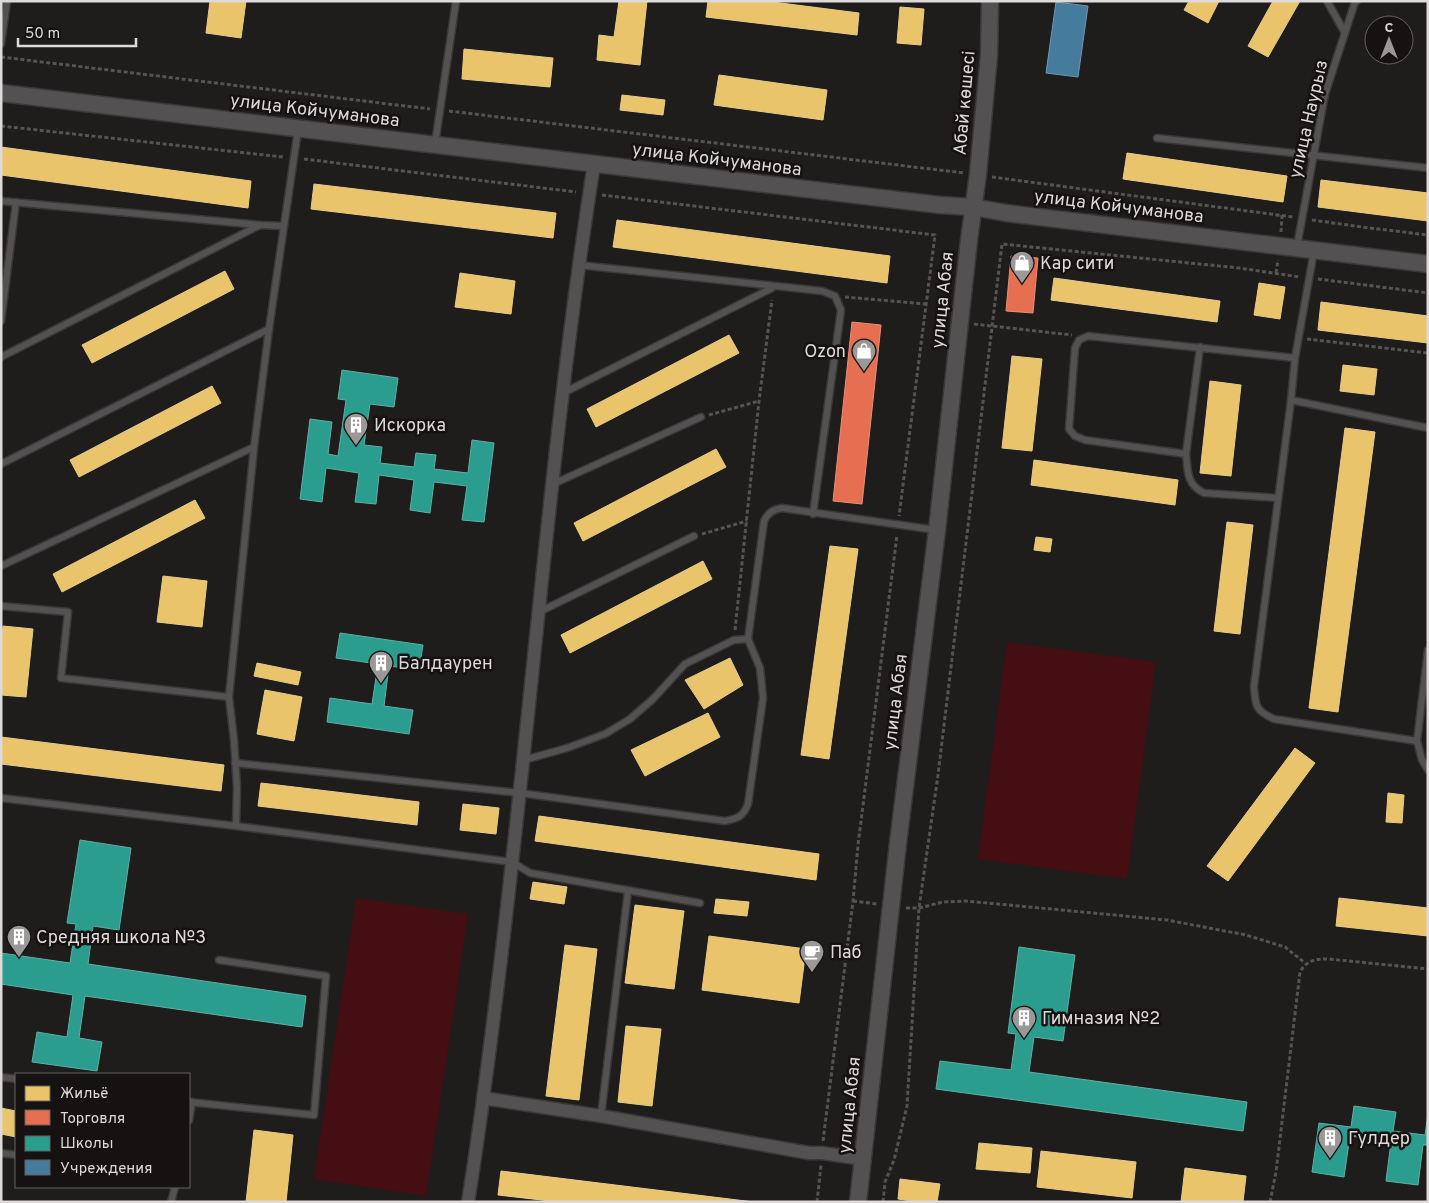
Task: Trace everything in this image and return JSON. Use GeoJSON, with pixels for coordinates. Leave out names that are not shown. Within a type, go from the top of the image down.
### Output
{"type":"FeatureCollection","features":[{"type":"Feature","properties":{"kind":"street","name":"Абай көшесі"},"geometry":{"type":"LineString","coordinates":[[973,207],[978,174],[989,55],[990,1]]}},
{"type":"Feature","properties":{"kind":"street","name":"улица Койчуманова"},"geometry":{"type":"LineString","coordinates":[[1,93],[930,204],[973,207],[1006,213],[1428,264]]}},
{"type":"Feature","properties":{"kind":"street"},"geometry":{"type":"LineString","coordinates":[[468,1202],[483,1098],[524,760],[552,484],[578,265],[594,164]]}},
{"type":"Feature","properties":{"kind":"street","name":"улица Абая"},"geometry":{"type":"LineString","coordinates":[[858,1202],[973,207]]}},
{"type":"Feature","properties":{"kind":"street"},"geometry":{"type":"LineString","coordinates":[[483,1098],[601,1116],[809,1153],[863,1158]]}},
{"type":"Feature","properties":{"kind":"lane"},"geometry":{"type":"LineString","coordinates":[[1,44],[7,1]]}},
{"type":"Feature","properties":{"kind":"lane"},"geometry":{"type":"LineString","coordinates":[[435,145],[456,1]]}},
{"type":"Feature","properties":{"kind":"lane"},"geometry":{"type":"LineString","coordinates":[[1327,1],[1345,33]]}},
{"type":"Feature","properties":{"kind":"lane","name":"улица Наурыз"},"geometry":{"type":"LineString","coordinates":[[1297,247],[1325,94],[1355,2],[1357,1]]}},
{"type":"Feature","properties":{"kind":"lane"},"geometry":{"type":"LineString","coordinates":[[236,826],[237,788],[229,697],[254,447],[298,128]]}},
{"type":"Feature","properties":{"kind":"lane"},"geometry":{"type":"LineString","coordinates":[[1158,138],[1428,168]]}},
{"type":"Feature","properties":{"kind":"lane"},"geometry":{"type":"LineString","coordinates":[[1,201],[283,226]]}},
{"type":"Feature","properties":{"kind":"lane"},"geometry":{"type":"LineString","coordinates":[[1,321],[16,202]]}},
{"type":"Feature","properties":{"kind":"lane"},"geometry":{"type":"LineString","coordinates":[[1,357],[260,225]]}},
{"type":"Feature","properties":{"kind":"lane"},"geometry":{"type":"LineString","coordinates":[[1315,250],[1290,400],[1254,686],[1255,703],[1262,714],[1274,719],[1417,741]]}},
{"type":"Feature","properties":{"kind":"lane"},"geometry":{"type":"LineString","coordinates":[[578,265],[822,291],[835,296],[841,310],[813,514]]}},
{"type":"Feature","properties":{"kind":"lane"},"geometry":{"type":"LineString","coordinates":[[563,393],[773,287]]}},
{"type":"Feature","properties":{"kind":"lane"},"geometry":{"type":"LineString","coordinates":[[1,464],[269,329]]}},
{"type":"Feature","properties":{"kind":"lane"},"geometry":{"type":"LineString","coordinates":[[1186,454],[1085,440],[1075,436],[1069,429],[1075,348],[1080,340],[1088,336],[1296,358]]}},
{"type":"Feature","properties":{"kind":"lane"},"geometry":{"type":"LineString","coordinates":[[1200,347],[1186,454],[1189,480],[1194,488],[1204,493],[1278,498]]}},
{"type":"Feature","properties":{"kind":"lane"},"geometry":{"type":"LineString","coordinates":[[1290,400],[1428,428]]}},
{"type":"Feature","properties":{"kind":"lane"},"geometry":{"type":"LineString","coordinates":[[552,484],[701,417]]}},
{"type":"Feature","properties":{"kind":"lane"},"geometry":{"type":"LineString","coordinates":[[1,566],[254,447]]}},
{"type":"Feature","properties":{"kind":"lane"},"geometry":{"type":"LineString","coordinates":[[235,763],[520,793],[725,821],[737,818],[745,812],[748,804],[763,698],[760,668],[748,639],[764,521],[768,514],[773,510],[782,508],[813,514],[937,530]]}},
{"type":"Feature","properties":{"kind":"lane"},"geometry":{"type":"LineString","coordinates":[[539,612],[694,536]]}},
{"type":"Feature","properties":{"kind":"lane"},"geometry":{"type":"LineString","coordinates":[[1,606],[68,612],[61,678],[229,697]]}},
{"type":"Feature","properties":{"kind":"lane"},"geometry":{"type":"LineString","coordinates":[[524,760],[605,734],[630,719],[654,699],[685,664],[734,640],[748,639]]}},
{"type":"Feature","properties":{"kind":"lane"},"geometry":{"type":"LineString","coordinates":[[1428,650],[1417,741],[1422,760],[1428,770]]}},
{"type":"Feature","properties":{"kind":"lane"},"geometry":{"type":"LineString","coordinates":[[1,798],[512,862],[530,873],[700,903]]}},
{"type":"Feature","properties":{"kind":"lane"},"geometry":{"type":"LineString","coordinates":[[601,1116],[628,891]]}},
{"type":"Feature","properties":{"kind":"lane"},"geometry":{"type":"LineString","coordinates":[[190,1102],[314,1115],[326,976],[219,960]]}},
{"type":"Feature","properties":{"kind":"lane"},"geometry":{"type":"LineString","coordinates":[[1,1077],[15,1079]]}},
{"type":"Feature","properties":{"kind":"lane"},"geometry":{"type":"LineString","coordinates":[[1,1153],[15,1155]]}},
{"type":"Feature","properties":{"kind":"lane"},"geometry":{"type":"LineString","coordinates":[[171,1202],[175,1188]]}},
{"type":"Feature","properties":{"kind":"path"},"geometry":{"type":"LineString","coordinates":[[1,57],[978,174],[1303,218],[1362,228],[1428,235]]}},
{"type":"Feature","properties":{"kind":"path"},"geometry":{"type":"LineString","coordinates":[[1,126],[294,158],[935,235],[858,845],[817,1202]]}},
{"type":"Feature","properties":{"kind":"path"},"geometry":{"type":"LineString","coordinates":[[882,1202],[885,1182],[894,1160],[906,1106],[919,908],[938,775],[1002,244],[1239,268],[1428,293]]}},
{"type":"Feature","properties":{"kind":"path"},"geometry":{"type":"LineString","coordinates":[[734,640],[773,287]]}},
{"type":"Feature","properties":{"kind":"path"},"geometry":{"type":"LineString","coordinates":[[835,296],[926,304]]}},
{"type":"Feature","properties":{"kind":"path"},"geometry":{"type":"LineString","coordinates":[[960,322],[1088,336]]}},
{"type":"Feature","properties":{"kind":"path"},"geometry":{"type":"LineString","coordinates":[[1299,338],[1428,352]]}},
{"type":"Feature","properties":{"kind":"path"},"geometry":{"type":"LineString","coordinates":[[701,417],[759,401]]}},
{"type":"Feature","properties":{"kind":"path"},"geometry":{"type":"LineString","coordinates":[[694,536],[747,521]]}},
{"type":"Feature","properties":{"kind":"path"},"geometry":{"type":"LineString","coordinates":[[919,908],[943,902],[966,901],[1167,920],[1246,934],[1285,947],[1305,963]]}},
{"type":"Feature","properties":{"kind":"path"},"geometry":{"type":"LineString","coordinates":[[1270,1202],[1277,1163],[1300,972],[1305,963],[1315,959],[1328,959],[1428,969]]}},
{"type":"Feature","properties":{"kind":"shaded area"},"geometry":{"type":"Polygon","coordinates":[[[1007,642],[1156,662],[1127,879],[978,859],[1007,642]]]}},
{"type":"Feature","properties":{"kind":"shaded area"},"geometry":{"type":"Polygon","coordinates":[[[356,898],[468,914],[426,1196],[314,1179],[356,898]]]}},
{"type":"Feature","properties":{"kind":"building: Жильё"},"geometry":{"type":"Polygon","coordinates":[[[210,1],[246,1],[241,38],[206,33],[210,1]]]}},
{"type":"Feature","properties":{"kind":"building: Жильё"},"geometry":{"type":"Polygon","coordinates":[[[619,1],[647,1],[640,65],[597,60],[599,35],[614,37],[619,1]]]}},
{"type":"Feature","properties":{"kind":"building: Жильё"},"geometry":{"type":"Polygon","coordinates":[[[708,1],[765,1],[859,13],[857,35],[706,17],[708,1]]]}},
{"type":"Feature","properties":{"kind":"building: Жильё"},"geometry":{"type":"Polygon","coordinates":[[[1189,1],[1219,1],[1208,23],[1184,10],[1189,1]]]}},
{"type":"Feature","properties":{"kind":"building: Жильё"},"geometry":{"type":"Polygon","coordinates":[[[1273,1],[1300,1],[1268,57],[1248,46],[1273,1]]]}},
{"type":"Feature","properties":{"kind":"building: Жильё"},"geometry":{"type":"Polygon","coordinates":[[[900,7],[924,9],[921,45],[897,43],[900,7]]]}},
{"type":"Feature","properties":{"kind":"building: Жильё"},"geometry":{"type":"Polygon","coordinates":[[[464,49],[553,58],[550,87],[462,79],[464,49]]]}},
{"type":"Feature","properties":{"kind":"building: Жильё"},"geometry":{"type":"Polygon","coordinates":[[[719,75],[827,90],[823,120],[714,105],[719,75]]]}},
{"type":"Feature","properties":{"kind":"building: Жильё"},"geometry":{"type":"Polygon","coordinates":[[[622,95],[665,100],[663,115],[620,110],[622,95]]]}},
{"type":"Feature","properties":{"kind":"building: Жильё"},"geometry":{"type":"Polygon","coordinates":[[[1,147],[251,181],[248,208],[1,175],[1,147]]]}},
{"type":"Feature","properties":{"kind":"building: Жильё"},"geometry":{"type":"Polygon","coordinates":[[[1127,153],[1287,176],[1283,202],[1123,179],[1127,153]]]}},
{"type":"Feature","properties":{"kind":"building: Жильё"},"geometry":{"type":"Polygon","coordinates":[[[1321,180],[1428,193],[1428,221],[1318,207],[1321,180]]]}},
{"type":"Feature","properties":{"kind":"building: Жильё"},"geometry":{"type":"Polygon","coordinates":[[[314,184],[556,213],[553,238],[311,209],[314,184]]]}},
{"type":"Feature","properties":{"kind":"building: Жильё"},"geometry":{"type":"Polygon","coordinates":[[[617,220],[890,256],[887,283],[613,247],[617,220]]]}},
{"type":"Feature","properties":{"kind":"building: Жильё"},"geometry":{"type":"Polygon","coordinates":[[[225,271],[234,289],[92,363],[82,345],[225,271]]]}},
{"type":"Feature","properties":{"kind":"building: Жильё"},"geometry":{"type":"Polygon","coordinates":[[[460,273],[515,281],[511,314],[455,307],[460,273]]]}},
{"type":"Feature","properties":{"kind":"building: Жильё"},"geometry":{"type":"Polygon","coordinates":[[[1054,278],[1220,301],[1217,322],[1051,300],[1054,278]]]}},
{"type":"Feature","properties":{"kind":"building: Жильё"},"geometry":{"type":"Polygon","coordinates":[[[1259,283],[1285,287],[1280,319],[1254,315],[1259,283]]]}},
{"type":"Feature","properties":{"kind":"building: Жильё"},"geometry":{"type":"Polygon","coordinates":[[[1321,302],[1428,316],[1428,343],[1318,330],[1321,302]]]}},
{"type":"Feature","properties":{"kind":"building: Жильё"},"geometry":{"type":"Polygon","coordinates":[[[729,335],[739,353],[596,427],[587,409],[729,335]]]}},
{"type":"Feature","properties":{"kind":"building: Жильё"},"geometry":{"type":"Polygon","coordinates":[[[1012,356],[1042,359],[1032,451],[1002,448],[1012,356]]]}},
{"type":"Feature","properties":{"kind":"building: Жильё"},"geometry":{"type":"Polygon","coordinates":[[[1343,365],[1377,369],[1374,395],[1340,391],[1343,365]]]}},
{"type":"Feature","properties":{"kind":"building: Жильё"},"geometry":{"type":"Polygon","coordinates":[[[1210,381],[1241,385],[1231,476],[1200,473],[1210,381]]]}},
{"type":"Feature","properties":{"kind":"building: Жильё"},"geometry":{"type":"Polygon","coordinates":[[[212,386],[221,403],[79,477],[70,460],[212,386]]]}},
{"type":"Feature","properties":{"kind":"building: Жильё"},"geometry":{"type":"Polygon","coordinates":[[[1345,428],[1375,432],[1338,712],[1309,708],[1345,428]]]}},
{"type":"Feature","properties":{"kind":"building: Жильё"},"geometry":{"type":"Polygon","coordinates":[[[716,449],[726,467],[583,541],[574,523],[716,449]]]}},
{"type":"Feature","properties":{"kind":"building: Жильё"},"geometry":{"type":"Polygon","coordinates":[[[1034,460],[1178,480],[1175,505],[1031,485],[1034,460]]]}},
{"type":"Feature","properties":{"kind":"building: Жильё"},"geometry":{"type":"Polygon","coordinates":[[[195,500],[205,518],[62,592],[53,574],[195,500]]]}},
{"type":"Feature","properties":{"kind":"building: Жильё"},"geometry":{"type":"Polygon","coordinates":[[[1227,522],[1253,525],[1240,634],[1214,631],[1227,522]]]}},
{"type":"Feature","properties":{"kind":"building: Жильё"},"geometry":{"type":"Polygon","coordinates":[[[1036,537],[1052,539],[1050,552],[1034,550],[1036,537]]]}},
{"type":"Feature","properties":{"kind":"building: Жильё"},"geometry":{"type":"Polygon","coordinates":[[[830,546],[858,549],[829,759],[801,755],[830,546]]]}},
{"type":"Feature","properties":{"kind":"building: Жильё"},"geometry":{"type":"Polygon","coordinates":[[[703,561],[712,579],[570,653],[561,635],[703,561]]]}},
{"type":"Feature","properties":{"kind":"building: Жильё"},"geometry":{"type":"Polygon","coordinates":[[[163,576],[207,581],[202,627],[157,622],[163,576]]]}},
{"type":"Feature","properties":{"kind":"building: Жильё"},"geometry":{"type":"Polygon","coordinates":[[[3,626],[33,629],[26,697],[1,695],[3,626]]]}},
{"type":"Feature","properties":{"kind":"building: Жильё"},"geometry":{"type":"Polygon","coordinates":[[[730,658],[743,685],[704,709],[685,680],[730,658]]]}},
{"type":"Feature","properties":{"kind":"building: Жильё"},"geometry":{"type":"Polygon","coordinates":[[[257,663],[301,672],[298,685],[254,676],[257,663]]]}},
{"type":"Feature","properties":{"kind":"building: Жильё"},"geometry":{"type":"Polygon","coordinates":[[[265,690],[302,697],[294,741],[257,734],[265,690]]]}},
{"type":"Feature","properties":{"kind":"building: Жильё"},"geometry":{"type":"Polygon","coordinates":[[[708,713],[720,737],[645,776],[631,750],[708,713]]]}},
{"type":"Feature","properties":{"kind":"building: Жильё"},"geometry":{"type":"Polygon","coordinates":[[[1,737],[224,765],[221,791],[1,764],[1,737]]]}},
{"type":"Feature","properties":{"kind":"building: Жильё"},"geometry":{"type":"Polygon","coordinates":[[[1295,748],[1315,763],[1228,881],[1207,866],[1295,748]]]}},
{"type":"Feature","properties":{"kind":"building: Жильё"},"geometry":{"type":"Polygon","coordinates":[[[261,783],[419,802],[417,825],[258,806],[261,783]]]}},
{"type":"Feature","properties":{"kind":"building: Жильё"},"geometry":{"type":"Polygon","coordinates":[[[1388,793],[1404,795],[1402,823],[1386,822],[1388,793]]]}},
{"type":"Feature","properties":{"kind":"building: Жильё"},"geometry":{"type":"Polygon","coordinates":[[[463,804],[499,808],[496,834],[460,830],[463,804]]]}},
{"type":"Feature","properties":{"kind":"building: Жильё"},"geometry":{"type":"Polygon","coordinates":[[[539,816],[819,854],[816,880],[535,841],[539,816]]]}},
{"type":"Feature","properties":{"kind":"building: Жильё"},"geometry":{"type":"Polygon","coordinates":[[[533,882],[567,887],[564,904],[530,899],[533,882]]]}},
{"type":"Feature","properties":{"kind":"building: Жильё"},"geometry":{"type":"Polygon","coordinates":[[[1339,898],[1428,908],[1428,936],[1336,926],[1339,898]]]}},
{"type":"Feature","properties":{"kind":"building: Жильё"},"geometry":{"type":"Polygon","coordinates":[[[716,899],[749,902],[747,916],[714,913],[716,899]]]}},
{"type":"Feature","properties":{"kind":"building: Жильё"},"geometry":{"type":"Polygon","coordinates":[[[635,905],[684,911],[674,989],[625,983],[635,905]]]}},
{"type":"Feature","properties":{"kind":"building: Жильё"},"geometry":{"type":"Polygon","coordinates":[[[709,936],[806,949],[799,1003],[702,990],[709,936]]]}},
{"type":"Feature","properties":{"kind":"building: Жильё"},"geometry":{"type":"Polygon","coordinates":[[[565,945],[597,949],[579,1100],[546,1096],[565,945]]]}},
{"type":"Feature","properties":{"kind":"building: Жильё"},"geometry":{"type":"Polygon","coordinates":[[[626,1026],[661,1029],[652,1106],[618,1102],[626,1026]]]}},
{"type":"Feature","properties":{"kind":"building: Жильё"},"geometry":{"type":"Polygon","coordinates":[[[1,1108],[15,1111],[15,1137],[1,1134],[1,1108]]]}},
{"type":"Feature","properties":{"kind":"building: Жильё"},"geometry":{"type":"Polygon","coordinates":[[[254,1130],[293,1135],[286,1202],[246,1202],[254,1130]]]}},
{"type":"Feature","properties":{"kind":"building: Жильё"},"geometry":{"type":"Polygon","coordinates":[[[979,1143],[1032,1148],[1030,1173],[976,1169],[979,1143]]]}},
{"type":"Feature","properties":{"kind":"building: Жильё"},"geometry":{"type":"Polygon","coordinates":[[[1041,1151],[1136,1162],[1132,1198],[1037,1187],[1041,1151]]]}},
{"type":"Feature","properties":{"kind":"building: Жильё"},"geometry":{"type":"Polygon","coordinates":[[[1185,1168],[1246,1176],[1243,1202],[1181,1202],[1185,1168]]]}},
{"type":"Feature","properties":{"kind":"building: Жильё"},"geometry":{"type":"Polygon","coordinates":[[[501,1171],[754,1202],[559,1202],[498,1195],[501,1171]]]}},
{"type":"Feature","properties":{"kind":"building: Жильё"},"geometry":{"type":"Polygon","coordinates":[[[900,1179],[940,1184],[937,1202],[898,1199],[900,1179]]]}},
{"type":"Feature","properties":{"kind":"building: Торговля","name":"Кар сити"},"geometry":{"type":"Polygon","coordinates":[[[1011,256],[1038,258],[1033,313],[1006,311],[1011,256]]]}},
{"type":"Feature","properties":{"kind":"building: Торговля"},"geometry":{"type":"Polygon","coordinates":[[[852,322],[881,325],[862,504],[833,501],[852,322]]]}},
{"type":"Feature","properties":{"kind":"building: Школы","name":"Искоркa"},"geometry":{"type":"Polygon","coordinates":[[[342,370],[398,378],[394,407],[370,404],[364,445],[382,447],[380,463],[414,467],[416,453],[436,455],[434,469],[468,473],[472,440],[494,443],[484,522],[462,520],[467,486],[434,482],[430,513],[410,510],[414,480],[379,475],[376,504],[355,502],[359,473],[326,468],[322,502],[300,499],[310,419],[332,422],[328,454],[338,456],[346,400],[338,399],[342,370]]]}},
{"type":"Feature","properties":{"kind":"building: Школы","name":"Балдаурен"},"geometry":{"type":"Polygon","coordinates":[[[340,633],[423,645],[419,670],[389,666],[384,706],[413,710],[409,734],[327,722],[330,698],[372,704],[378,664],[336,658],[340,633]]]}},
{"type":"Feature","properties":{"kind":"building: Школы","name":"Средняя школа №3"},"geometry":{"type":"Polygon","coordinates":[[[80,840],[131,848],[119,930],[93,926],[88,964],[306,996],[302,1027],[85,996],[79,1038],[102,1042],[97,1071],[32,1062],[37,1032],[67,1037],[73,995],[1,984],[1,953],[70,963],[76,924],[67,923],[80,840]]]}},
{"type":"Feature","properties":{"kind":"building: Школы","name":"Гимназия №2"},"geometry":{"type":"Polygon","coordinates":[[[1019,947],[1075,955],[1063,1041],[1034,1037],[1029,1072],[1247,1102],[1243,1131],[936,1089],[940,1061],[1011,1070],[1016,1034],[1008,1033],[1019,947]]]}},
{"type":"Feature","properties":{"kind":"building: Школы","name":"Гулдер"},"geometry":{"type":"Polygon","coordinates":[[[1354,1106],[1396,1112],[1393,1131],[1425,1135],[1428,1114],[1428,1145],[1423,1145],[1418,1185],[1386,1181],[1391,1142],[1350,1136],[1344,1177],[1312,1172],[1319,1123],[1351,1127],[1354,1106]]]}},
{"type":"Feature","properties":{"kind":"building: Учреждения"},"geometry":{"type":"Polygon","coordinates":[[[1056,2],[1088,6],[1078,77],[1046,73],[1056,2]]]}},
{"type":"Feature","properties":{"kind":"place","name":"Кар сити"},"geometry":{"type":"Point","coordinates":[1022,284]}},
{"type":"Feature","properties":{"kind":"place","name":"Ozon"},"geometry":{"type":"Point","coordinates":[864,372]}},
{"type":"Feature","properties":{"kind":"place","name":"Искоркa"},"geometry":{"type":"Point","coordinates":[356,446]}},
{"type":"Feature","properties":{"kind":"place","name":"Балдаурен"},"geometry":{"type":"Point","coordinates":[381,684]}},
{"type":"Feature","properties":{"kind":"place","name":"Средняя школа №3"},"geometry":{"type":"Point","coordinates":[19,958]}},
{"type":"Feature","properties":{"kind":"place","name":"Паб"},"geometry":{"type":"Point","coordinates":[812,973]}},
{"type":"Feature","properties":{"kind":"place","name":"Гимназия №2"},"geometry":{"type":"Point","coordinates":[1024,1039]}},
{"type":"Feature","properties":{"kind":"place","name":"Гулдер"},"geometry":{"type":"Point","coordinates":[1330,1159]}}]}
